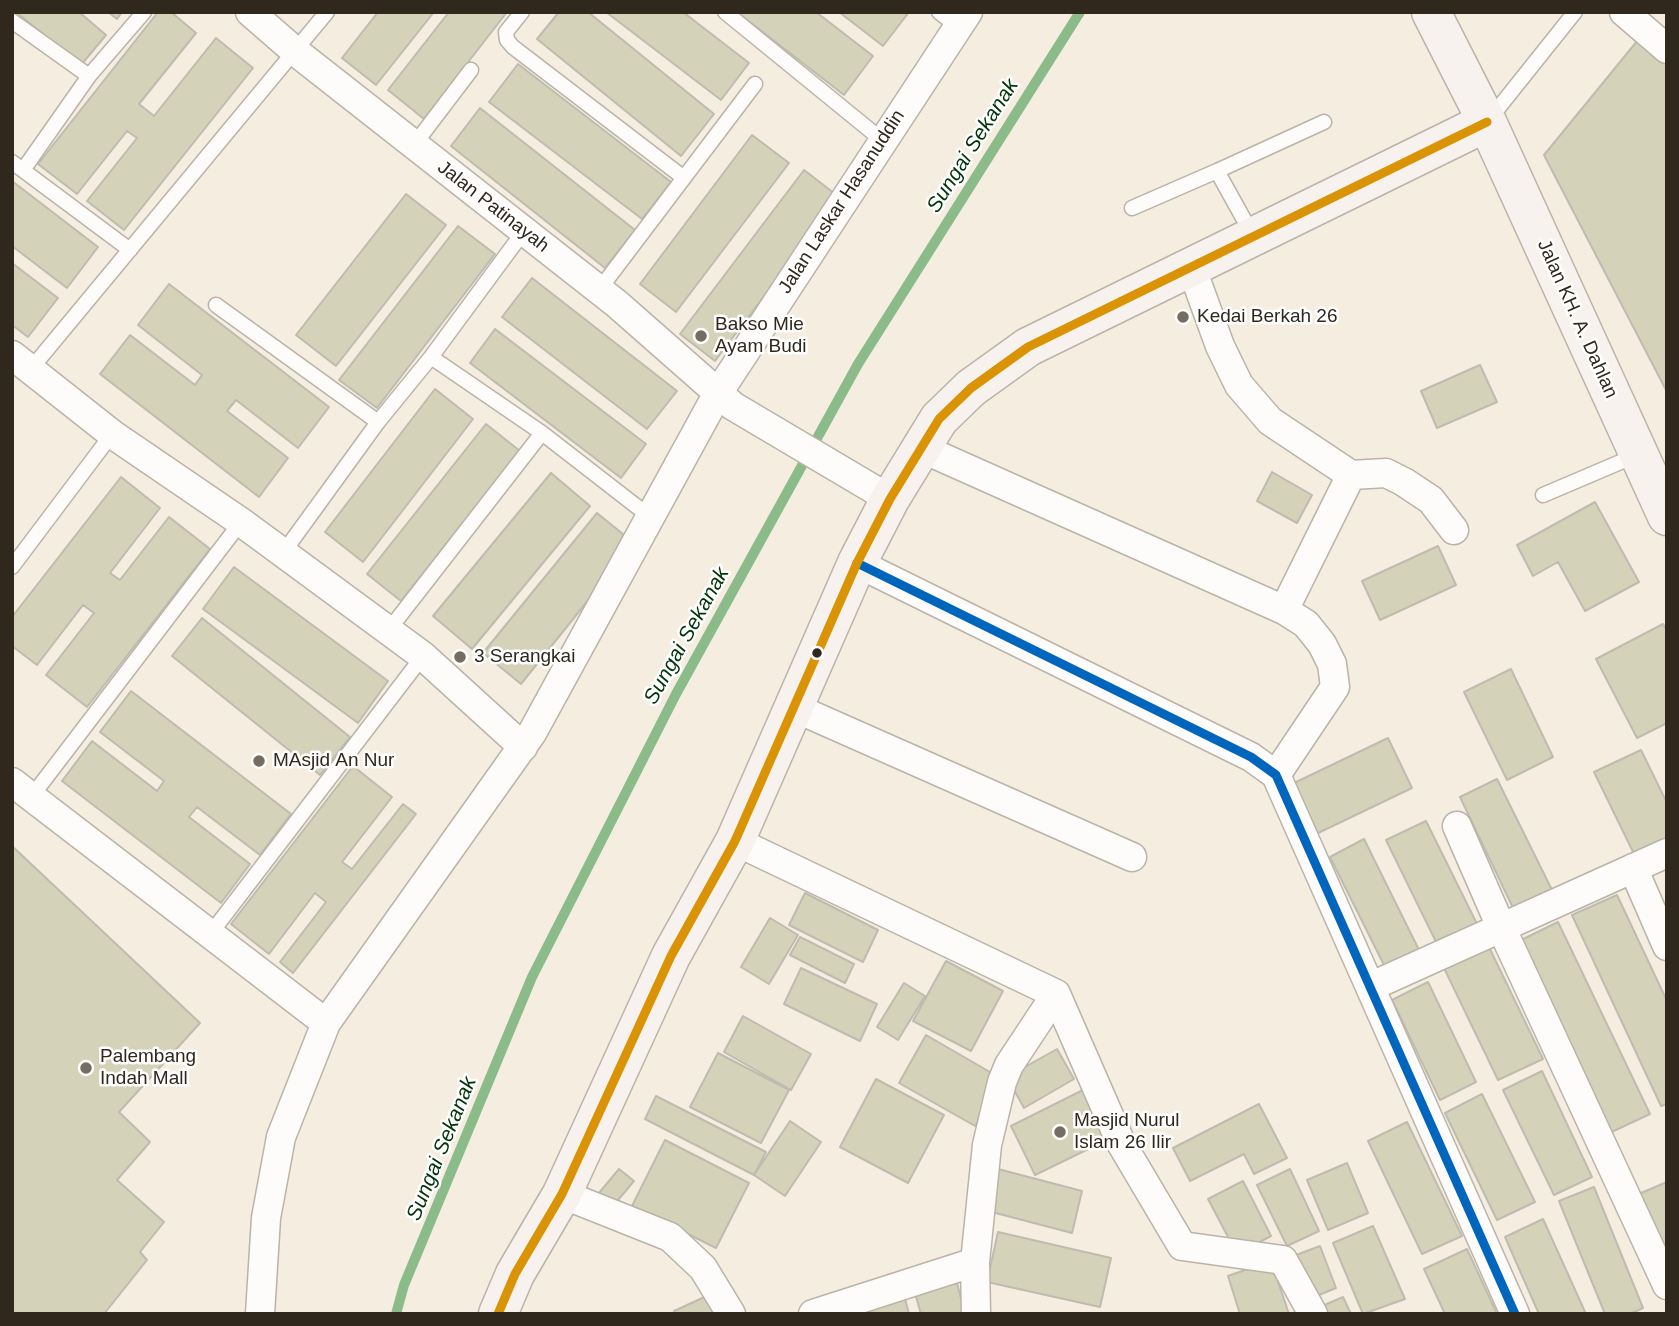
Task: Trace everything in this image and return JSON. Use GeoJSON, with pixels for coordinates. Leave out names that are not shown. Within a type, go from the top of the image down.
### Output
{"type":"FeatureCollection","features":[{"type":"Feature","properties":{"kind":"street","name":"Jalan Patinayah"},"geometry":{"type":"LineString","coordinates":[[250,12],[296,52],[599,290],[725,400],[890,499]]}},
{"type":"Feature","properties":{"kind":"street","name":"Jalan KH. A. Dahlan"},"geometry":{"type":"LineString","coordinates":[[1431,12],[1487,122],[1666,514]]}},
{"type":"Feature","properties":{"kind":"street"},"geometry":{"type":"LineString","coordinates":[[1624,12],[1667,49]]}},
{"type":"Feature","properties":{"kind":"street","name":"Jalan Laskar Hasanuddin"},"geometry":{"type":"LineString","coordinates":[[260,1314],[266,1218],[281,1137],[326,1023],[523,747],[649,516],[725,400],[955,17]]}},
{"type":"Feature","properties":{"kind":"street"},"geometry":{"type":"LineString","coordinates":[[498,1314],[515,1274],[562,1194],[671,956],[735,841],[857,563],[890,499],[939,418],[971,388],[1028,346],[1192,269],[1487,122]]}},
{"type":"Feature","properties":{"kind":"street"},"geometry":{"type":"LineString","coordinates":[[1192,269],[1220,346],[1239,385],[1270,421],[1351,475],[1386,473],[1404,482],[1431,500],[1454,530]]}},
{"type":"Feature","properties":{"kind":"street"},"geometry":{"type":"LineString","coordinates":[[21,362],[112,434],[241,522],[422,656],[523,747]]}},
{"type":"Feature","properties":{"kind":"street"},"geometry":{"type":"LineString","coordinates":[[921,448],[1284,610],[1306,624],[1322,644],[1332,664],[1335,687],[1276,775]]}},
{"type":"Feature","properties":{"kind":"street"},"geometry":{"type":"LineString","coordinates":[[1284,610],[1351,475]]}},
{"type":"Feature","properties":{"kind":"street"},"geometry":{"type":"LineString","coordinates":[[857,563],[1251,757],[1276,775],[1372,986],[1515,1314]]}},
{"type":"Feature","properties":{"kind":"street"},"geometry":{"type":"LineString","coordinates":[[793,708],[1132,858]]}},
{"type":"Feature","properties":{"kind":"street"},"geometry":{"type":"LineString","coordinates":[[22,789],[326,1023]]}},
{"type":"Feature","properties":{"kind":"street"},"geometry":{"type":"LineString","coordinates":[[1457,826],[1667,1285]]}},
{"type":"Feature","properties":{"kind":"street"},"geometry":{"type":"LineString","coordinates":[[735,841],[1056,994],[1121,1143],[1182,1246],[1283,1260],[1313,1314]]}},
{"type":"Feature","properties":{"kind":"street"},"geometry":{"type":"LineString","coordinates":[[1372,986],[1667,853]]}},
{"type":"Feature","properties":{"kind":"street"},"geometry":{"type":"LineString","coordinates":[[1633,869],[1667,946]]}},
{"type":"Feature","properties":{"kind":"street"},"geometry":{"type":"LineString","coordinates":[[976,1314],[975,1262],[987,1145],[1002,1082],[1009,1065],[1056,994]]}},
{"type":"Feature","properties":{"kind":"street"},"geometry":{"type":"LineString","coordinates":[[562,1194],[670,1237],[704,1268],[731,1314]]}},
{"type":"Feature","properties":{"kind":"street"},"geometry":{"type":"LineString","coordinates":[[813,1314],[975,1262]]}},
{"type":"Feature","properties":{"kind":"lane"},"geometry":{"type":"LineString","coordinates":[[130,250],[17,166],[144,12]]}},
{"type":"Feature","properties":{"kind":"lane"},"geometry":{"type":"LineString","coordinates":[[21,362],[130,250],[327,12]]}},
{"type":"Feature","properties":{"kind":"lane"},"geometry":{"type":"LineString","coordinates":[[522,12],[506,32],[507,40],[513,47],[684,178]]}},
{"type":"Feature","properties":{"kind":"lane"},"geometry":{"type":"LineString","coordinates":[[725,12],[882,140]]}},
{"type":"Feature","properties":{"kind":"lane"},"geometry":{"type":"LineString","coordinates":[[1487,122],[1575,12]]}},
{"type":"Feature","properties":{"kind":"lane"},"geometry":{"type":"LineString","coordinates":[[12,21],[89,76]]}},
{"type":"Feature","properties":{"kind":"lane"},"geometry":{"type":"LineString","coordinates":[[414,145],[471,70]]}},
{"type":"Feature","properties":{"kind":"lane"},"geometry":{"type":"LineString","coordinates":[[599,290],[755,84]]}},
{"type":"Feature","properties":{"kind":"lane"},"geometry":{"type":"LineString","coordinates":[[1132,208],[1324,122]]}},
{"type":"Feature","properties":{"kind":"lane"},"geometry":{"type":"LineString","coordinates":[[1217,172],[1255,238]]}},
{"type":"Feature","properties":{"kind":"lane"},"geometry":{"type":"LineString","coordinates":[[283,553],[378,422],[431,357],[524,231]]}},
{"type":"Feature","properties":{"kind":"lane"},"geometry":{"type":"LineString","coordinates":[[216,305],[378,422]]}},
{"type":"Feature","properties":{"kind":"lane"},"geometry":{"type":"LineString","coordinates":[[431,357],[542,433],[649,516]]}},
{"type":"Feature","properties":{"kind":"lane"},"geometry":{"type":"LineString","coordinates":[[388,631],[542,433]]}},
{"type":"Feature","properties":{"kind":"lane"},"geometry":{"type":"LineString","coordinates":[[12,567],[112,434]]}},
{"type":"Feature","properties":{"kind":"lane"},"geometry":{"type":"LineString","coordinates":[[1544,495],[1639,455]]}},
{"type":"Feature","properties":{"kind":"lane"},"geometry":{"type":"LineString","coordinates":[[22,789],[241,522]]}},
{"type":"Feature","properties":{"kind":"lane"},"geometry":{"type":"LineString","coordinates":[[211,933],[422,656]]}},
{"type":"Feature","properties":{"kind":"building"},"geometry":{"type":"Polygon","coordinates":[[[16,12],[79,12],[106,35],[81,65],[16,12]]]}},
{"type":"Feature","properties":{"kind":"building"},"geometry":{"type":"Polygon","coordinates":[[[108,12],[122,12],[117,19],[108,12]]]}},
{"type":"Feature","properties":{"kind":"building"},"geometry":{"type":"Polygon","coordinates":[[[158,12],[171,12],[196,33],[139,104],[154,116],[216,38],[253,68],[124,230],[87,201],[137,138],[127,131],[77,194],[38,164],[158,12]]]}},
{"type":"Feature","properties":{"kind":"building"},"geometry":{"type":"Polygon","coordinates":[[[378,12],[434,12],[376,85],[342,58],[378,12]]]}},
{"type":"Feature","properties":{"kind":"building"},"geometry":{"type":"Polygon","coordinates":[[[449,12],[507,12],[424,119],[388,90],[449,12]]]}},
{"type":"Feature","properties":{"kind":"building"},"geometry":{"type":"Polygon","coordinates":[[[559,12],[588,12],[714,114],[681,156],[537,39],[559,12]]]}},
{"type":"Feature","properties":{"kind":"building"},"geometry":{"type":"Polygon","coordinates":[[[606,12],[683,12],[749,63],[721,100],[606,12]]]}},
{"type":"Feature","properties":{"kind":"building"},"geometry":{"type":"Polygon","coordinates":[[[737,12],[816,12],[873,56],[844,95],[737,12]]]}},
{"type":"Feature","properties":{"kind":"building"},"geometry":{"type":"Polygon","coordinates":[[[839,12],[909,12],[883,46],[839,12]]]}},
{"type":"Feature","properties":{"kind":"building"},"geometry":{"type":"Polygon","coordinates":[[[1638,40],[1667,64],[1667,392],[1544,155],[1638,40]]]}},
{"type":"Feature","properties":{"kind":"building"},"geometry":{"type":"Polygon","coordinates":[[[518,64],[671,182],[642,219],[489,102],[518,64]]]}},
{"type":"Feature","properties":{"kind":"building"},"geometry":{"type":"Polygon","coordinates":[[[480,108],[635,230],[605,268],[451,146],[480,108]]]}},
{"type":"Feature","properties":{"kind":"building"},"geometry":{"type":"Polygon","coordinates":[[[752,135],[789,163],[676,312],[640,284],[752,135]]]}},
{"type":"Feature","properties":{"kind":"building"},"geometry":{"type":"Polygon","coordinates":[[[804,170],[839,197],[715,361],[680,334],[804,170]]]}},
{"type":"Feature","properties":{"kind":"building"},"geometry":{"type":"Polygon","coordinates":[[[12,181],[98,247],[67,288],[12,246],[12,181]]]}},
{"type":"Feature","properties":{"kind":"building"},"geometry":{"type":"Polygon","coordinates":[[[406,194],[446,225],[336,366],[296,335],[406,194]]]}},
{"type":"Feature","properties":{"kind":"building"},"geometry":{"type":"Polygon","coordinates":[[[458,226],[495,254],[377,408],[339,380],[458,226]]]}},
{"type":"Feature","properties":{"kind":"building"},"geometry":{"type":"Polygon","coordinates":[[[12,263],[58,298],[28,337],[12,325],[12,263]]]}},
{"type":"Feature","properties":{"kind":"building"},"geometry":{"type":"Polygon","coordinates":[[[532,278],[677,391],[647,429],[502,317],[532,278]]]}},
{"type":"Feature","properties":{"kind":"building"},"geometry":{"type":"Polygon","coordinates":[[[169,284],[329,407],[298,448],[236,400],[227,411],[288,458],[259,497],[100,374],[130,335],[195,385],[202,375],[138,325],[169,284]]]}},
{"type":"Feature","properties":{"kind":"building"},"geometry":{"type":"Polygon","coordinates":[[[495,329],[646,444],[621,478],[470,363],[495,329]]]}},
{"type":"Feature","properties":{"kind":"building"},"geometry":{"type":"Polygon","coordinates":[[[1480,365],[1497,402],[1437,428],[1421,391],[1480,365]]]}},
{"type":"Feature","properties":{"kind":"building"},"geometry":{"type":"Polygon","coordinates":[[[435,389],[473,419],[363,562],[325,532],[435,389]]]}},
{"type":"Feature","properties":{"kind":"building"},"geometry":{"type":"Polygon","coordinates":[[[486,424],[520,451],[401,601],[367,574],[486,424]]]}},
{"type":"Feature","properties":{"kind":"building"},"geometry":{"type":"Polygon","coordinates":[[[1272,472],[1312,495],[1297,523],[1257,501],[1272,472]]]}},
{"type":"Feature","properties":{"kind":"building"},"geometry":{"type":"Polygon","coordinates":[[[551,473],[590,506],[472,649],[433,616],[551,473]]]}},
{"type":"Feature","properties":{"kind":"building"},"geometry":{"type":"Polygon","coordinates":[[[121,477],[160,508],[110,573],[120,580],[169,517],[210,549],[87,707],[46,675],[94,613],[83,605],[37,665],[12,646],[12,617],[121,477]]]}},
{"type":"Feature","properties":{"kind":"building"},"geometry":{"type":"Polygon","coordinates":[[[1595,502],[1639,582],[1585,611],[1558,562],[1533,576],[1517,545],[1595,502]]]}},
{"type":"Feature","properties":{"kind":"building"},"geometry":{"type":"Polygon","coordinates":[[[597,513],[634,543],[521,684],[483,653],[597,513]]]}},
{"type":"Feature","properties":{"kind":"building"},"geometry":{"type":"Polygon","coordinates":[[[1438,546],[1456,585],[1380,620],[1362,581],[1438,546]]]}},
{"type":"Feature","properties":{"kind":"building"},"geometry":{"type":"Polygon","coordinates":[[[234,567],[388,681],[358,723],[203,609],[234,567]]]}},
{"type":"Feature","properties":{"kind":"building"},"geometry":{"type":"Polygon","coordinates":[[[202,618],[350,737],[320,775],[172,656],[202,618]]]}},
{"type":"Feature","properties":{"kind":"building"},"geometry":{"type":"Polygon","coordinates":[[[1663,624],[1667,631],[1667,723],[1637,738],[1596,659],[1663,624]]]}},
{"type":"Feature","properties":{"kind":"building"},"geometry":{"type":"Polygon","coordinates":[[[1511,669],[1553,757],[1507,780],[1464,692],[1511,669]]]}},
{"type":"Feature","properties":{"kind":"building"},"geometry":{"type":"Polygon","coordinates":[[[131,691],[291,814],[260,855],[197,807],[189,817],[250,864],[221,903],[62,781],[92,741],[157,791],[164,781],[100,732],[131,691]]]}},
{"type":"Feature","properties":{"kind":"building"},"geometry":{"type":"Polygon","coordinates":[[[1388,738],[1412,788],[1316,834],[1292,784],[1388,738]]]}},
{"type":"Feature","properties":{"kind":"building"},"geometry":{"type":"Polygon","coordinates":[[[1641,750],[1667,803],[1667,845],[1637,860],[1594,772],[1641,750]]]}},
{"type":"Feature","properties":{"kind":"building"},"geometry":{"type":"Polygon","coordinates":[[[353,766],[392,797],[342,862],[352,869],[403,804],[416,814],[293,973],[280,962],[326,902],[315,893],[269,954],[231,924],[353,766]]]}},
{"type":"Feature","properties":{"kind":"building"},"geometry":{"type":"Polygon","coordinates":[[[1497,779],[1554,894],[1515,912],[1460,797],[1497,779]]]}},
{"type":"Feature","properties":{"kind":"building"},"geometry":{"type":"Polygon","coordinates":[[[1426,821],[1479,928],[1439,948],[1386,840],[1426,821]]]}},
{"type":"Feature","properties":{"kind":"building"},"geometry":{"type":"Polygon","coordinates":[[[1364,839],[1422,956],[1388,973],[1330,857],[1364,839]]]}},
{"type":"Feature","properties":{"kind":"building","name":"Palembang Indah Mall"},"geometry":{"type":"Polygon","coordinates":[[[12,846],[200,1023],[119,1112],[150,1142],[117,1180],[164,1222],[140,1252],[147,1260],[104,1314],[12,1314],[12,846]]]}},
{"type":"Feature","properties":{"kind":"building"},"geometry":{"type":"Polygon","coordinates":[[[805,893],[878,930],[863,962],[789,925],[805,893]]]}},
{"type":"Feature","properties":{"kind":"building"},"geometry":{"type":"Polygon","coordinates":[[[1617,895],[1667,1001],[1667,1104],[1661,1106],[1572,915],[1617,895]]]}},
{"type":"Feature","properties":{"kind":"building"},"geometry":{"type":"Polygon","coordinates":[[[770,918],[798,935],[769,984],[741,967],[770,918]]]}},
{"type":"Feature","properties":{"kind":"building"},"geometry":{"type":"Polygon","coordinates":[[[1558,922],[1650,1114],[1603,1136],[1511,945],[1558,922]]]}},
{"type":"Feature","properties":{"kind":"building"},"geometry":{"type":"Polygon","coordinates":[[[800,937],[854,964],[845,983],[790,955],[800,937]]]}},
{"type":"Feature","properties":{"kind":"building"},"geometry":{"type":"Polygon","coordinates":[[[1488,945],[1543,1059],[1498,1080],[1443,966],[1488,945]]]}},
{"type":"Feature","properties":{"kind":"building"},"geometry":{"type":"Polygon","coordinates":[[[946,961],[1003,991],[971,1051],[913,1021],[946,961]]]}},
{"type":"Feature","properties":{"kind":"building"},"geometry":{"type":"Polygon","coordinates":[[[801,968],[877,1004],[860,1041],[784,1004],[801,968]]]}},
{"type":"Feature","properties":{"kind":"building"},"geometry":{"type":"Polygon","coordinates":[[[1428,982],[1476,1082],[1440,1100],[1392,1000],[1428,982]]]}},
{"type":"Feature","properties":{"kind":"building"},"geometry":{"type":"Polygon","coordinates":[[[904,983],[925,996],[898,1040],[877,1027],[904,983]]]}},
{"type":"Feature","properties":{"kind":"building"},"geometry":{"type":"Polygon","coordinates":[[[743,1016],[811,1054],[791,1090],[724,1052],[743,1016]]]}},
{"type":"Feature","properties":{"kind":"building"},"geometry":{"type":"Polygon","coordinates":[[[926,1035],[1002,1079],[975,1126],[899,1083],[926,1035]]]}},
{"type":"Feature","properties":{"kind":"building"},"geometry":{"type":"Polygon","coordinates":[[[1057,1049],[1074,1079],[1024,1108],[1007,1077],[1057,1049]]]}},
{"type":"Feature","properties":{"kind":"building"},"geometry":{"type":"Polygon","coordinates":[[[718,1053],[789,1090],[761,1143],[690,1107],[718,1053]]]}},
{"type":"Feature","properties":{"kind":"building"},"geometry":{"type":"Polygon","coordinates":[[[1542,1071],[1592,1177],[1554,1195],[1503,1090],[1542,1071]]]}},
{"type":"Feature","properties":{"kind":"building"},"geometry":{"type":"Polygon","coordinates":[[[876,1079],[944,1115],[908,1183],[840,1147],[876,1079]]]}},
{"type":"Feature","properties":{"kind":"building","name":"Masjid Nurul Islam 26 Ilir"},"geometry":{"type":"Polygon","coordinates":[[[1085,1089],[1109,1139],[1035,1175],[1011,1126],[1085,1089]]]}},
{"type":"Feature","properties":{"kind":"building"},"geometry":{"type":"Polygon","coordinates":[[[1482,1094],[1535,1202],[1497,1220],[1445,1113],[1482,1094]]]}},
{"type":"Feature","properties":{"kind":"building"},"geometry":{"type":"Polygon","coordinates":[[[656,1096],[766,1152],[754,1175],[645,1119],[656,1096]]]}},
{"type":"Feature","properties":{"kind":"building"},"geometry":{"type":"Polygon","coordinates":[[[1259,1104],[1287,1158],[1254,1174],[1244,1154],[1190,1181],[1173,1148],[1259,1104]]]}},
{"type":"Feature","properties":{"kind":"building"},"geometry":{"type":"Polygon","coordinates":[[[790,1121],[821,1142],[785,1196],[754,1175],[790,1121]]]}},
{"type":"Feature","properties":{"kind":"building"},"geometry":{"type":"Polygon","coordinates":[[[1407,1122],[1462,1236],[1422,1254],[1368,1141],[1407,1122]]]}},
{"type":"Feature","properties":{"kind":"building"},"geometry":{"type":"Polygon","coordinates":[[[665,1140],[749,1183],[716,1248],[632,1206],[665,1140]]]}},
{"type":"Feature","properties":{"kind":"building"},"geometry":{"type":"Polygon","coordinates":[[[1347,1163],[1368,1213],[1328,1230],[1307,1180],[1347,1163]]]}},
{"type":"Feature","properties":{"kind":"building"},"geometry":{"type":"Polygon","coordinates":[[[619,1169],[634,1181],[613,1206],[599,1193],[619,1169]]]}},
{"type":"Feature","properties":{"kind":"building"},"geometry":{"type":"Polygon","coordinates":[[[998,1169],[1082,1191],[1072,1233],[988,1211],[998,1169]]]}},
{"type":"Feature","properties":{"kind":"building"},"geometry":{"type":"Polygon","coordinates":[[[1290,1169],[1319,1231],[1287,1246],[1257,1185],[1290,1169]]]}},
{"type":"Feature","properties":{"kind":"building"},"geometry":{"type":"Polygon","coordinates":[[[1243,1181],[1271,1236],[1237,1254],[1208,1199],[1243,1181]]]}},
{"type":"Feature","properties":{"kind":"building"},"geometry":{"type":"Polygon","coordinates":[[[1667,1182],[1667,1272],[1634,1196],[1667,1182]]]}},
{"type":"Feature","properties":{"kind":"building"},"geometry":{"type":"Polygon","coordinates":[[[1594,1187],[1643,1308],[1630,1314],[1605,1314],[1559,1201],[1594,1187]]]}},
{"type":"Feature","properties":{"kind":"building"},"geometry":{"type":"Polygon","coordinates":[[[1543,1219],[1586,1314],[1539,1314],[1505,1237],[1543,1219]]]}},
{"type":"Feature","properties":{"kind":"building"},"geometry":{"type":"Polygon","coordinates":[[[1373,1226],[1405,1299],[1363,1314],[1333,1243],[1373,1226]]]}},
{"type":"Feature","properties":{"kind":"building"},"geometry":{"type":"Polygon","coordinates":[[[998,1232],[1111,1258],[1100,1307],[987,1282],[998,1232]]]}},
{"type":"Feature","properties":{"kind":"building"},"geometry":{"type":"Polygon","coordinates":[[[1320,1246],[1336,1288],[1299,1303],[1283,1260],[1320,1246]]]}},
{"type":"Feature","properties":{"kind":"building"},"geometry":{"type":"Polygon","coordinates":[[[1467,1249],[1497,1314],[1445,1314],[1424,1269],[1467,1249]]]}},
{"type":"Feature","properties":{"kind":"building"},"geometry":{"type":"Polygon","coordinates":[[[1271,1261],[1289,1314],[1240,1314],[1228,1276],[1271,1261]]]}},
{"type":"Feature","properties":{"kind":"building"},"geometry":{"type":"Polygon","coordinates":[[[957,1283],[965,1314],[921,1314],[915,1293],[957,1283]]]}},
{"type":"Feature","properties":{"kind":"building"},"geometry":{"type":"Polygon","coordinates":[[[903,1291],[909,1314],[851,1314],[903,1291]]]}},
{"type":"Feature","properties":{"kind":"building"},"geometry":{"type":"Polygon","coordinates":[[[709,1295],[717,1314],[675,1314],[674,1311],[709,1295]]]}},
{"type":"Feature","properties":{"kind":"building"},"geometry":{"type":"Polygon","coordinates":[[[1343,1297],[1351,1314],[1304,1314],[1343,1297]]]}},
{"type":"Feature","properties":{"kind":"waterway","name":"Sungai Sekanak"},"geometry":{"type":"LineString","coordinates":[[396,1314],[404,1285],[532,977],[676,694],[858,364],[1080,12]]}},
{"type":"Feature","properties":{"kind":"transit line"},"geometry":{"type":"LineString","coordinates":[[498,1314],[515,1274],[562,1194],[671,956],[735,841],[857,563],[890,499],[939,419],[971,388],[1028,347],[1487,122]]}},
{"type":"Feature","properties":{"kind":"transit line"},"geometry":{"type":"LineString","coordinates":[[857,563],[1251,757],[1276,775],[1515,1314]]}},
{"type":"Feature","properties":{"kind":"place","name":"Kedai Berkah 26"},"geometry":{"type":"Point","coordinates":[1183,317]}},
{"type":"Feature","properties":{"kind":"place","name":"Bakso Mie Ayam Budi"},"geometry":{"type":"Point","coordinates":[701,336]}},
{"type":"Feature","properties":{"kind":"place","name":"3 Serangkai"},"geometry":{"type":"Point","coordinates":[460,657]}},
{"type":"Feature","properties":{"kind":"place","name":"MAsjid An Nur"},"geometry":{"type":"Point","coordinates":[259,761]}},
{"type":"Feature","properties":{"kind":"place","name":"Palembang Indah Mall"},"geometry":{"type":"Point","coordinates":[86,1068]}},
{"type":"Feature","properties":{"kind":"place","name":"Masjid Nurul Islam 26 Ilir"},"geometry":{"type":"Point","coordinates":[1060,1132]}}]}
